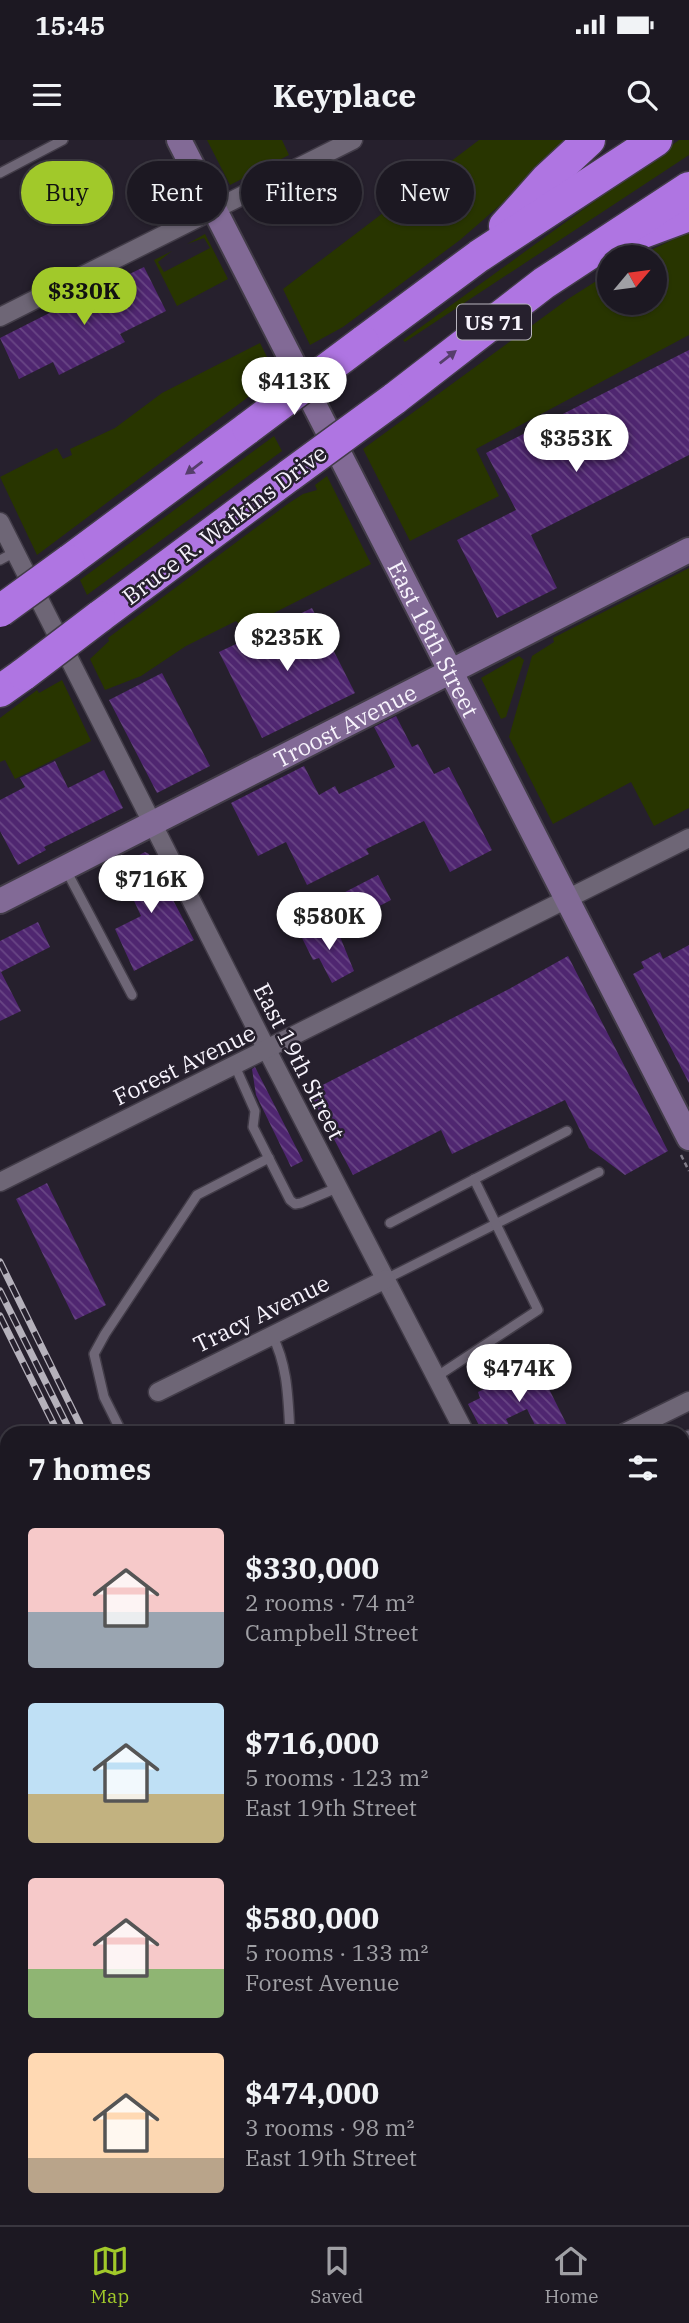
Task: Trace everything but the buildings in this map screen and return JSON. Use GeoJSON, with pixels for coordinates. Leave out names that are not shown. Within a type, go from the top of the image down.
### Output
{"type":"FeatureCollection","features":[{"type":"Feature","properties":{"kind":"highway"},"geometry":{"type":"LineString","coordinates":[[479,256],[547,179],[589,140]]}},
{"type":"Feature","properties":{"kind":"highway","name":"US 71"},"geometry":{"type":"LineString","coordinates":[[0,611],[479,256],[656,140]]}},
{"type":"Feature","properties":{"kind":"highway","name":"Bruce R. Watkins Drive"},"geometry":{"type":"LineString","coordinates":[[12,682],[394,399],[544,283],[689,188]]}},
{"type":"Feature","properties":{"kind":"highway"},"geometry":{"type":"LineString","coordinates":[[596,248],[689,215]]}},
{"type":"Feature","properties":{"kind":"main road","name":"East 18th Street"},"geometry":{"type":"LineString","coordinates":[[179,140],[190,161]]}},
{"type":"Feature","properties":{"kind":"main road","name":"East 18th Street"},"geometry":{"type":"LineString","coordinates":[[221,224],[689,1138]]}},
{"type":"Feature","properties":{"kind":"main road","name":"Troost Avenue"},"geometry":{"type":"LineString","coordinates":[[0,901],[689,550]]}},
{"type":"Feature","properties":{"kind":"street"},"geometry":{"type":"LineString","coordinates":[[227,201],[353,140]]}},
{"type":"Feature","properties":{"kind":"street"},"geometry":{"type":"LineString","coordinates":[[0,317],[182,224]]}},
{"type":"Feature","properties":{"kind":"street","name":"East 19th Street"},"geometry":{"type":"LineString","coordinates":[[0,522],[8,556],[152,824],[461,1426]]}},
{"type":"Feature","properties":{"kind":"street","name":"Forest Avenue"},"geometry":{"type":"LineString","coordinates":[[0,1182],[689,838]]}},
{"type":"Feature","properties":{"kind":"street","name":"Tracy Avenue"},"geometry":{"type":"LineString","coordinates":[[158,1392],[386,1279]]}},
{"type":"Feature","properties":{"kind":"street"},"geometry":{"type":"LineString","coordinates":[[639,1426],[689,1401]]}},
{"type":"Feature","properties":{"kind":"lane"},"geometry":{"type":"LineString","coordinates":[[0,173],[62,140]]}},
{"type":"Feature","properties":{"kind":"lane"},"geometry":{"type":"LineString","coordinates":[[65,869],[132,995]]}},
{"type":"Feature","properties":{"kind":"lane"},"geometry":{"type":"LineString","coordinates":[[235,1066],[255,1111],[253,1127],[290,1200],[295,1204],[339,1187]]}},
{"type":"Feature","properties":{"kind":"lane"},"geometry":{"type":"LineString","coordinates":[[390,1223],[567,1130]]}},
{"type":"Feature","properties":{"kind":"lane"},"geometry":{"type":"LineString","coordinates":[[118,1426],[104,1397],[94,1354],[105,1334],[197,1195],[269,1158]]}},
{"type":"Feature","properties":{"kind":"lane"},"geometry":{"type":"LineString","coordinates":[[386,1279],[599,1171]]}},
{"type":"Feature","properties":{"kind":"lane"},"geometry":{"type":"LineString","coordinates":[[436,1377],[538,1310],[474,1179]]}},
{"type":"Feature","properties":{"kind":"lane"},"geometry":{"type":"LineString","coordinates":[[272,1335],[284,1366],[289,1426]]}},
{"type":"Feature","properties":{"kind":"green space"},"geometry":{"type":"Polygon","coordinates":[[[207,140],[282,140],[289,155],[277,161],[241,161],[241,179],[230,185],[227,179],[227,161],[218,161],[207,140]]]}},
{"type":"Feature","properties":{"kind":"green space"},"geometry":{"type":"Polygon","coordinates":[[[479,140],[575,140],[460,240],[343,327],[310,345],[283,289],[376,218],[376,224],[474,224],[474,161],[451,161],[479,140]]]}},
{"type":"Feature","properties":{"kind":"green space"},"geometry":{"type":"Polygon","coordinates":[[[679,140],[689,140],[689,155],[405,342],[403,340],[679,140]]]}},
{"type":"Feature","properties":{"kind":"green space"},"geometry":{"type":"Polygon","coordinates":[[[689,232],[689,335],[476,449],[499,496],[410,541],[363,449],[597,281],[597,315],[667,315],[667,245],[661,245],[689,232]]]}},
{"type":"Feature","properties":{"kind":"green space"},"geometry":{"type":"Polygon","coordinates":[[[205,234],[228,279],[177,306],[154,260],[172,251],[158,262],[164,272],[210,248],[204,238],[187,244],[205,234]]]}},
{"type":"Feature","properties":{"kind":"green space"},"geometry":{"type":"Polygon","coordinates":[[[260,343],[277,377],[253,390],[251,395],[37,555],[0,477],[57,448],[63,459],[72,455],[70,449],[115,428],[162,393],[260,343]]]}},
{"type":"Feature","properties":{"kind":"green space"},"geometry":{"type":"Polygon","coordinates":[[[274,436],[282,451],[87,595],[80,580],[274,436]]]}},
{"type":"Feature","properties":{"kind":"green space"},"geometry":{"type":"Polygon","coordinates":[[[327,476],[371,564],[244,628],[236,621],[186,646],[141,676],[105,690],[90,659],[109,641],[108,638],[289,503],[303,494],[317,490],[315,485],[327,476]]]}},
{"type":"Feature","properties":{"kind":"green space"},"geometry":{"type":"Polygon","coordinates":[[[689,568],[689,808],[654,826],[631,782],[553,824],[509,737],[532,656],[554,642],[553,638],[689,568]]]}},
{"type":"Feature","properties":{"kind":"green space"},"geometry":{"type":"Polygon","coordinates":[[[519,656],[524,660],[506,717],[501,719],[481,678],[519,656]]]}},
{"type":"Feature","properties":{"kind":"green space"},"geometry":{"type":"Polygon","coordinates":[[[62,680],[91,741],[15,779],[5,760],[0,762],[0,718],[37,690],[39,693],[62,680]]]}},
{"type":"Feature","properties":{"kind":"railway"},"geometry":{"type":"LineString","coordinates":[[0,1262],[81,1426]]}},
{"type":"Feature","properties":{"kind":"railway"},"geometry":{"type":"LineString","coordinates":[[0,1291],[68,1426]]}},
{"type":"Feature","properties":{"kind":"railway"},"geometry":{"type":"LineString","coordinates":[[0,1316],[55,1426]]}}]}
